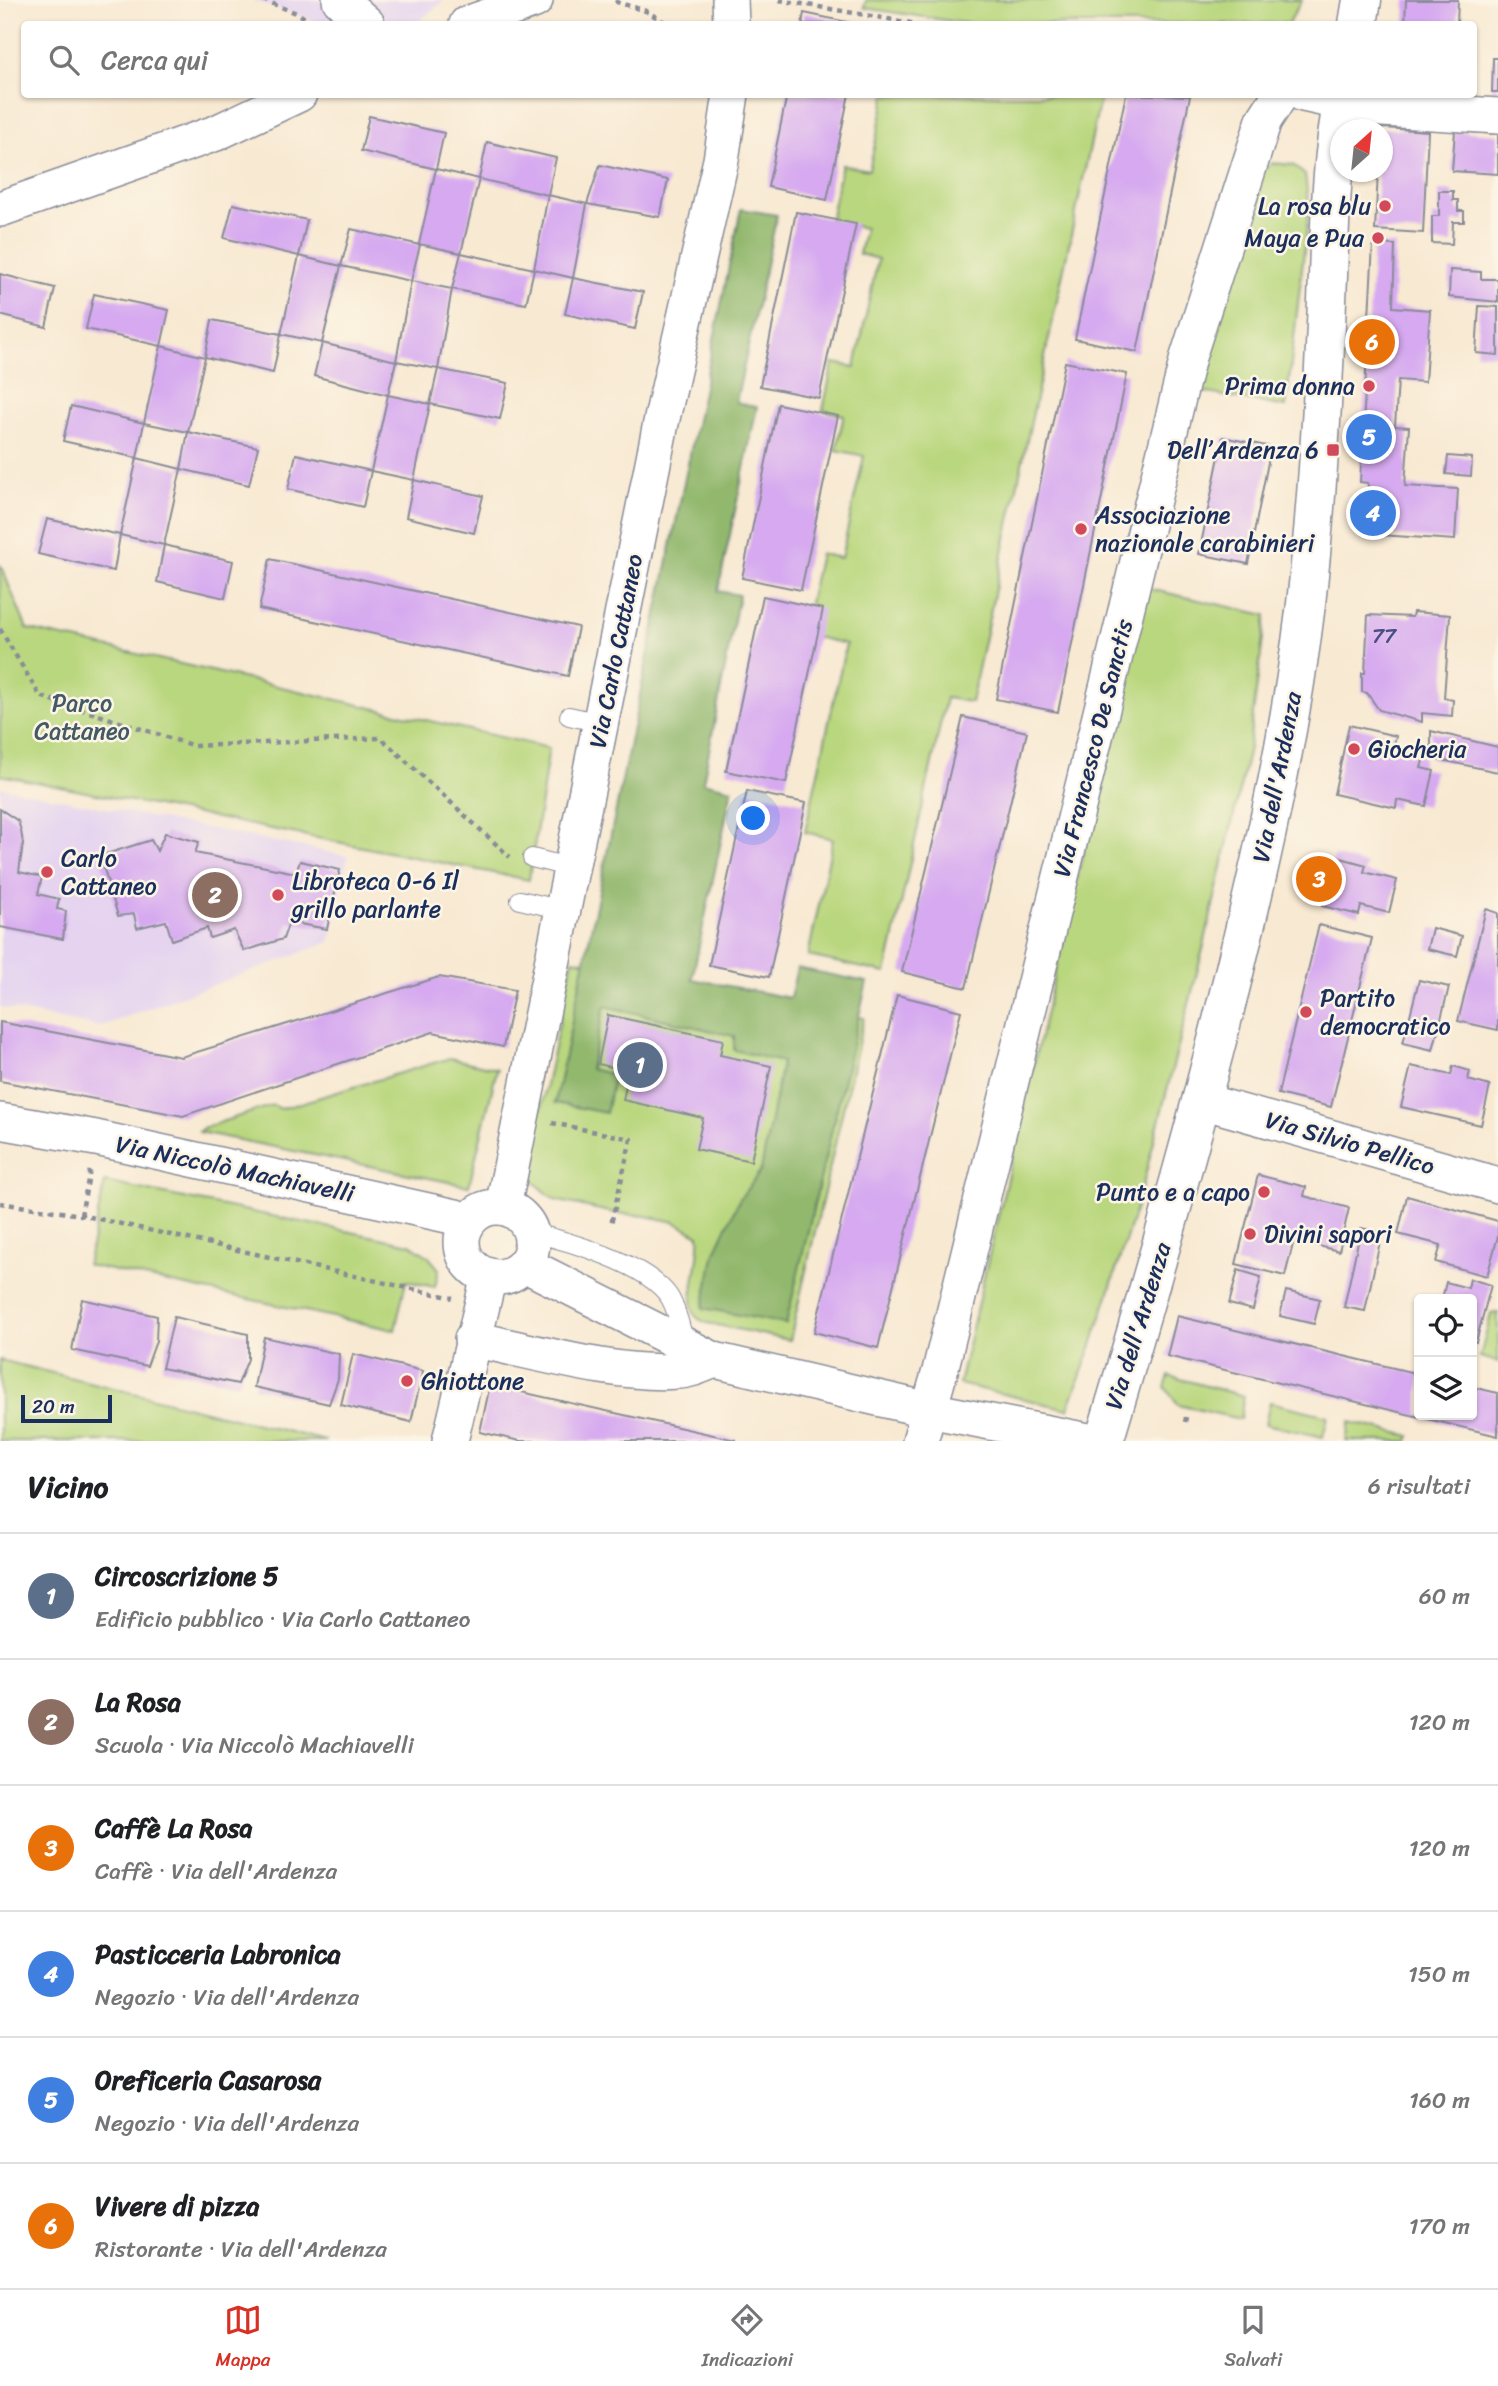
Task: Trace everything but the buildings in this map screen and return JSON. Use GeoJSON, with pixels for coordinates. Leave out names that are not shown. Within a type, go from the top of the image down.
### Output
{"type":"FeatureCollection","features":[{"type":"Feature","properties":{"kind":"main road"},"geometry":{"type":"LineString","coordinates":[[1358,21],[1362,0]]}},
{"type":"Feature","properties":{"kind":"main road","name":"Via dell'Ardenza"},"geometry":{"type":"LineString","coordinates":[[1104,1441],[1165,1239],[1202,1101],[1286,746],[1306,601],[1321,444],[1331,211],[1343,99]]}},
{"type":"Feature","properties":{"kind":"street"},"geometry":{"type":"LineString","coordinates":[[340,0],[364,21]]}},
{"type":"Feature","properties":{"kind":"street"},"geometry":{"type":"LineString","coordinates":[[476,21],[535,0]]}},
{"type":"Feature","properties":{"kind":"street"},"geometry":{"type":"LineString","coordinates":[[730,0],[731,21]]}},
{"type":"Feature","properties":{"kind":"street"},"geometry":{"type":"LineString","coordinates":[[0,209],[216,133],[290,98]]}},
{"type":"Feature","properties":{"kind":"street","name":"Via Carlo Cattaneo"},"geometry":{"type":"LineString","coordinates":[[503,1208],[572,868],[585,720],[661,423],[715,187],[729,98]]}},
{"type":"Feature","properties":{"kind":"street","name":"Via Francesco De Sanctis"},"geometry":{"type":"LineString","coordinates":[[925,1425],[1188,357],[1264,120],[1278,98]]}},
{"type":"Feature","properties":{"kind":"street"},"geometry":{"type":"LineString","coordinates":[[1343,99],[1389,110],[1498,116]]}},
{"type":"Feature","properties":{"kind":"street","name":"Via Silvio Pellico"},"geometry":{"type":"LineString","coordinates":[[1202,1101],[1498,1185]]}},
{"type":"Feature","properties":{"kind":"street","name":"Via Niccolò Machiavelli"},"geometry":{"type":"LineString","coordinates":[[0,1121],[96,1138],[456,1217],[466,1226]]}},
{"type":"Feature","properties":{"kind":"street"},"geometry":{"type":"LineString","coordinates":[[503,1208],[520,1216],[527,1248],[509,1275],[489,1276],[476,1269],[467,1259],[463,1239],[466,1226],[481,1211],[503,1208]]}},
{"type":"Feature","properties":{"kind":"street"},"geometry":{"type":"LineString","coordinates":[[527,1248],[700,1352],[925,1425],[1088,1441]]}},
{"type":"Feature","properties":{"kind":"street"},"geometry":{"type":"LineString","coordinates":[[450,1441],[489,1276]]}},
{"type":"Feature","properties":{"kind":"street"},"geometry":{"type":"LineString","coordinates":[[472,1339],[599,1365],[644,1370],[679,1371],[700,1352]]}},
{"type":"Feature","properties":{"kind":"lane"},"geometry":{"type":"LineString","coordinates":[[532,858],[572,868]]}},
{"type":"Feature","properties":{"kind":"lane"},"geometry":{"type":"LineString","coordinates":[[520,900],[563,910]]}},
{"type":"Feature","properties":{"kind":"path"},"geometry":{"type":"LineString","coordinates":[[263,0],[310,21]]}},
{"type":"Feature","properties":{"kind":"path"},"geometry":{"type":"LineString","coordinates":[[779,0],[900,21]]}},
{"type":"Feature","properties":{"kind":"path"},"geometry":{"type":"LineString","coordinates":[[617,1],[646,11],[663,21]]}},
{"type":"Feature","properties":{"kind":"path"},"geometry":{"type":"LineString","coordinates":[[0,629],[40,696],[194,746],[381,738],[511,858],[532,858]]}},
{"type":"Feature","properties":{"kind":"path"},"geometry":{"type":"LineString","coordinates":[[546,1121],[631,1139],[611,1224]]}},
{"type":"Feature","properties":{"kind":"path"},"geometry":{"type":"LineString","coordinates":[[81,1215],[89,1181]]}},
{"type":"Feature","properties":{"kind":"path"},"geometry":{"type":"LineString","coordinates":[[0,1203],[81,1215],[447,1297]]}},
{"type":"Feature","properties":{"kind":"path"},"geometry":{"type":"LineString","coordinates":[[1185,1422],[1187,1413]]}},
{"type":"Feature","properties":{"kind":"shaded area"},"geometry":{"type":"Polygon","coordinates":[[[251,0],[444,0],[420,21],[316,21],[251,0]]]}},
{"type":"Feature","properties":{"kind":"shaded area"},"geometry":{"type":"Polygon","coordinates":[[[0,787],[348,856],[330,942],[99,1027],[0,1007],[0,787]]]}},
{"type":"Feature","properties":{"kind":"green space"},"geometry":{"type":"Polygon","coordinates":[[[866,0],[1302,0],[1290,21],[951,21],[864,8],[866,0]]]}},
{"type":"Feature","properties":{"kind":"green space"},"geometry":{"type":"Polygon","coordinates":[[[885,98],[1100,98],[971,702],[946,698],[886,973],[808,956],[833,839],[805,832],[846,644],[802,634],[820,554],[841,558],[864,456],[836,450],[844,415],[823,410],[833,363],[855,367],[878,259],[859,254],[865,228],[830,221],[842,165],[869,170],[885,98]]]}},
{"type":"Feature","properties":{"kind":"green space"},"geometry":{"type":"Polygon","coordinates":[[[1272,163],[1293,165],[1305,175],[1309,208],[1286,407],[1191,390],[1256,175],[1272,163]]]}},
{"type":"Feature","properties":{"kind":"green space"},"geometry":{"type":"Polygon","coordinates":[[[741,209],[777,215],[736,402],[757,407],[718,591],[739,595],[703,782],[732,789],[692,979],[790,998],[797,968],[867,982],[786,1324],[703,1308],[715,1252],[739,1200],[761,1170],[782,1062],[734,1050],[734,1036],[605,1006],[590,1069],[614,1075],[606,1113],[555,1103],[741,209]]]}},
{"type":"Feature","properties":{"kind":"green space","name":"Parco Cattaneo"},"geometry":{"type":"Polygon","coordinates":[[[0,564],[27,629],[549,748],[529,880],[0,775],[0,564]]]}},
{"type":"Feature","properties":{"kind":"green space"},"geometry":{"type":"Polygon","coordinates":[[[1145,588],[1266,615],[1248,753],[1204,945],[1141,1192],[1092,1345],[1068,1409],[959,1384],[1145,588]]]}},
{"type":"Feature","properties":{"kind":"green space"},"geometry":{"type":"Polygon","coordinates":[[[573,959],[864,1018],[790,1340],[707,1323],[696,1317],[692,1297],[699,1235],[675,1222],[614,1213],[555,1200],[533,1181],[531,1155],[573,959]]]}},
{"type":"Feature","properties":{"kind":"green space"},"geometry":{"type":"Polygon","coordinates":[[[450,1058],[497,1069],[469,1186],[199,1132],[203,1128],[273,1105],[281,1109],[450,1058]]]}},
{"type":"Feature","properties":{"kind":"green space"},"geometry":{"type":"Polygon","coordinates":[[[105,1182],[410,1244],[428,1256],[439,1269],[435,1287],[406,1281],[395,1330],[87,1265],[105,1182]]]}},
{"type":"Feature","properties":{"kind":"green space"},"geometry":{"type":"Polygon","coordinates":[[[1498,1313],[1498,1362],[1480,1357],[1491,1314],[1498,1313]]]}},
{"type":"Feature","properties":{"kind":"green space"},"geometry":{"type":"Polygon","coordinates":[[[0,1360],[326,1441],[0,1441],[0,1360]]]}},
{"type":"Feature","properties":{"kind":"green space"},"geometry":{"type":"Polygon","coordinates":[[[1169,1376],[1244,1396],[1240,1419],[1178,1405],[1165,1387],[1169,1376]]]}},
{"type":"Feature","properties":{"kind":"green space"},"geometry":{"type":"Polygon","coordinates":[[[1270,1402],[1328,1416],[1323,1437],[1265,1424],[1270,1402]]]}},
{"type":"Feature","properties":{"kind":"green space"},"geometry":{"type":"Polygon","coordinates":[[[1350,1422],[1410,1436],[1408,1441],[1346,1441],[1350,1422]]]}},
{"type":"Feature","properties":{"kind":"place","name":"La rosa blu"},"geometry":{"type":"Point","coordinates":[1385,206]}},
{"type":"Feature","properties":{"kind":"place","name":"Maya e Pua"},"geometry":{"type":"Point","coordinates":[1378,238]}},
{"type":"Feature","properties":{"kind":"place","name":"Vivere di pizza"},"geometry":{"type":"Point","coordinates":[1372,342]}},
{"type":"Feature","properties":{"kind":"place","name":"Prima donna"},"geometry":{"type":"Point","coordinates":[1369,386]}},
{"type":"Feature","properties":{"kind":"place","name":"Oreficeria Casarosa"},"geometry":{"type":"Point","coordinates":[1369,437]}},
{"type":"Feature","properties":{"kind":"place","name":"Dell’Ardenza 6"},"geometry":{"type":"Point","coordinates":[1333,450]}},
{"type":"Feature","properties":{"kind":"place","name":"Pasticceria Labronica"},"geometry":{"type":"Point","coordinates":[1373,513]}},
{"type":"Feature","properties":{"kind":"place","name":"Associazione nazionale carabinieri"},"geometry":{"type":"Point","coordinates":[1081,529]}},
{"type":"Feature","properties":{"kind":"place","name":"Giocheria"},"geometry":{"type":"Point","coordinates":[1354,749]}},
{"type":"Feature","properties":{"kind":"place","name":"Carlo Cattaneo"},"geometry":{"type":"Point","coordinates":[47,872]}},
{"type":"Feature","properties":{"kind":"place","name":"Caffè La Rosa"},"geometry":{"type":"Point","coordinates":[1319,879]}},
{"type":"Feature","properties":{"kind":"place","name":"La Rosa"},"geometry":{"type":"Point","coordinates":[215,895]}},
{"type":"Feature","properties":{"kind":"place","name":"Libroteca 0-6 Il grillo parlante"},"geometry":{"type":"Point","coordinates":[278,895]}},
{"type":"Feature","properties":{"kind":"place","name":"Partito democratico"},"geometry":{"type":"Point","coordinates":[1306,1012]}},
{"type":"Feature","properties":{"kind":"place","name":"Circoscrizione 5"},"geometry":{"type":"Point","coordinates":[640,1065]}},
{"type":"Feature","properties":{"kind":"place","name":"Punto e a capo"},"geometry":{"type":"Point","coordinates":[1264,1192]}},
{"type":"Feature","properties":{"kind":"place","name":"Divini sapori"},"geometry":{"type":"Point","coordinates":[1250,1234]}},
{"type":"Feature","properties":{"kind":"place","name":"Ghiottone"},"geometry":{"type":"Point","coordinates":[407,1381]}}]}
